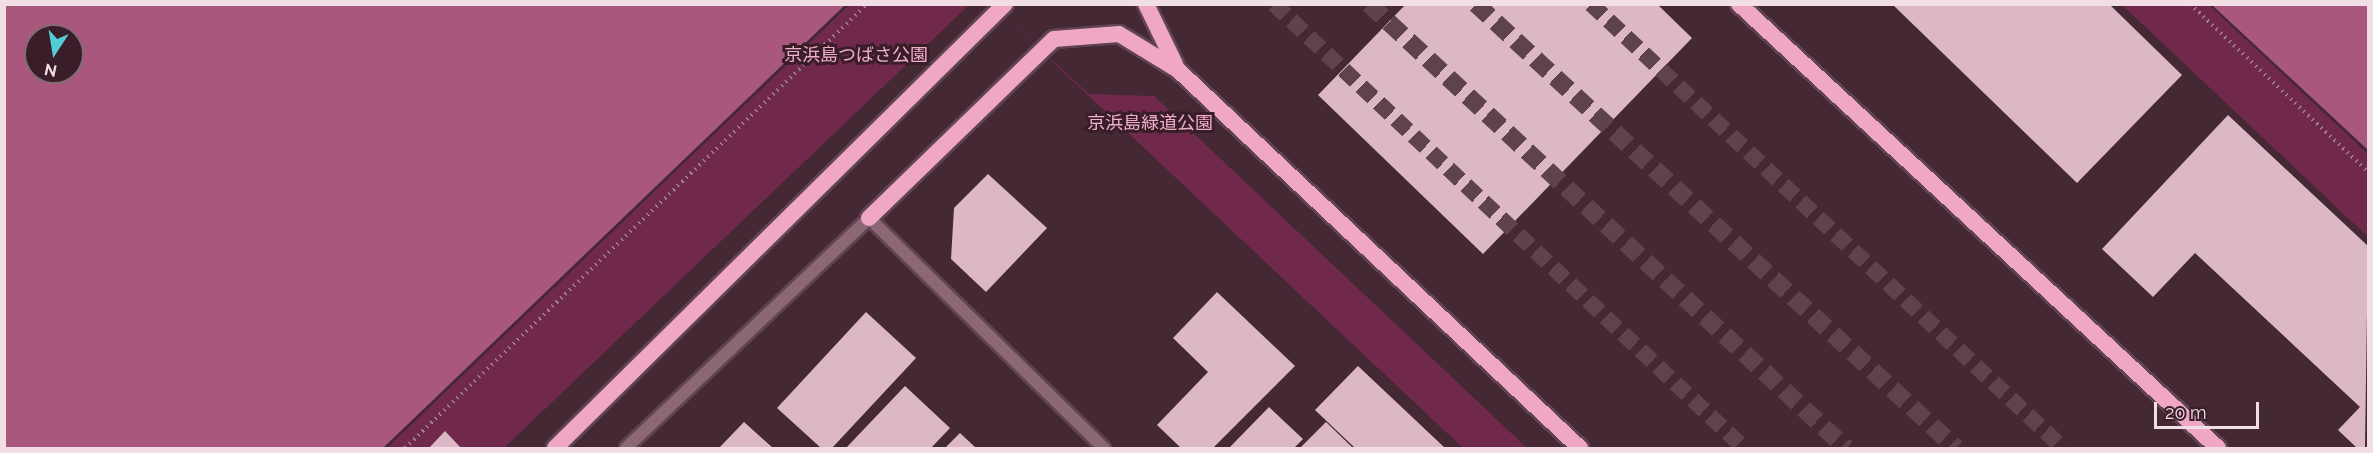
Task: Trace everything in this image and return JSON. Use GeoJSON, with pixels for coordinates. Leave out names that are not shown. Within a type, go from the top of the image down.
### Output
{"type":"FeatureCollection","features":[{"type":"Feature","properties":{"kind":"highway"},"geometry":{"type":"LineString","coordinates":[[555,448],[1005,4]]}},
{"type":"Feature","properties":{"kind":"highway"},"geometry":{"type":"LineString","coordinates":[[1146,4],[1178,70]]}},
{"type":"Feature","properties":{"kind":"highway"},"geometry":{"type":"LineString","coordinates":[[1739,4],[2218,448]]}},
{"type":"Feature","properties":{"kind":"highway"},"geometry":{"type":"LineString","coordinates":[[869,218],[1054,39],[1119,34],[1178,70],[1580,448]]}},
{"type":"Feature","properties":{"kind":"street"},"geometry":{"type":"LineString","coordinates":[[626,448],[869,218],[1104,448]]}},
{"type":"Feature","properties":{"kind":"path"},"geometry":{"type":"LineString","coordinates":[[405,448],[867,4]]}},
{"type":"Feature","properties":{"kind":"path"},"geometry":{"type":"LineString","coordinates":[[2190,4],[2368,172]]}},
{"type":"Feature","properties":{"kind":"green space","name":"京浜島つばさ公園"},"geometry":{"type":"Polygon","coordinates":[[[849,5],[969,5],[504,448],[387,448],[849,5]]]}},
{"type":"Feature","properties":{"kind":"green space","name":"京浜島緑道公園"},"geometry":{"type":"Polygon","coordinates":[[[992,5],[1089,94],[1154,96],[1527,448],[1463,448],[992,5]]]}},
{"type":"Feature","properties":{"kind":"green space"},"geometry":{"type":"Polygon","coordinates":[[[2122,5],[2209,5],[2368,154],[2368,237],[2122,5]]]}},
{"type":"Feature","properties":{"kind":"shaded area"},"geometry":{"type":"Polygon","coordinates":[[[5,4],[845,5],[383,448],[5,448],[5,4]]]}},
{"type":"Feature","properties":{"kind":"shaded area"},"geometry":{"type":"Polygon","coordinates":[[[2212,5],[2368,5],[2368,150],[2212,5]]]}},
{"type":"Feature","properties":{"kind":"building"},"geometry":{"type":"Polygon","coordinates":[[[1406,4],[1657,4],[1692,38],[1483,254],[1318,95],[1406,4]]]}},
{"type":"Feature","properties":{"kind":"building"},"geometry":{"type":"Polygon","coordinates":[[[1892,4],[2109,4],[2182,75],[2077,183],[1892,4]]]}},
{"type":"Feature","properties":{"kind":"building"},"geometry":{"type":"Polygon","coordinates":[[[2228,115],[2368,246],[2365,448],[2357,448],[2338,430],[2360,407],[2195,253],[2153,297],[2102,249],[2228,115]]]}},
{"type":"Feature","properties":{"kind":"building"},"geometry":{"type":"Polygon","coordinates":[[[988,174],[1047,228],[986,292],[951,259],[954,208],[988,174]]]}},
{"type":"Feature","properties":{"kind":"building"},"geometry":{"type":"Polygon","coordinates":[[[1217,292],[1295,366],[1213,448],[1181,448],[1157,425],[1208,372],[1173,338],[1217,292]]]}},
{"type":"Feature","properties":{"kind":"building"},"geometry":{"type":"Polygon","coordinates":[[[866,312],[916,358],[832,448],[821,448],[777,408],[866,312]]]}},
{"type":"Feature","properties":{"kind":"building"},"geometry":{"type":"Polygon","coordinates":[[[1358,366],[1445,448],[1355,448],[1315,410],[1358,366]]]}},
{"type":"Feature","properties":{"kind":"building"},"geometry":{"type":"Polygon","coordinates":[[[905,386],[950,428],[931,448],[846,448],[905,386]]]}},
{"type":"Feature","properties":{"kind":"building"},"geometry":{"type":"Polygon","coordinates":[[[1269,407],[1303,439],[1294,448],[1229,448],[1269,407]]]}},
{"type":"Feature","properties":{"kind":"building"},"geometry":{"type":"Polygon","coordinates":[[[744,422],[773,448],[719,448],[744,422]]]}},
{"type":"Feature","properties":{"kind":"building"},"geometry":{"type":"Polygon","coordinates":[[[1326,422],[1353,448],[1300,448],[1326,422]]]}},
{"type":"Feature","properties":{"kind":"building"},"geometry":{"type":"Polygon","coordinates":[[[445,431],[461,448],[429,448],[445,431]]]}},
{"type":"Feature","properties":{"kind":"building"},"geometry":{"type":"Polygon","coordinates":[[[960,433],[976,448],[945,448],[960,433]]]}},
{"type":"Feature","properties":{"kind":"tunnel"},"geometry":{"type":"LineString","coordinates":[[1274,4],[1744,448]]}},
{"type":"Feature","properties":{"kind":"tunnel"},"geometry":{"type":"LineString","coordinates":[[1369,4],[1846,448]]}},
{"type":"Feature","properties":{"kind":"tunnel"},"geometry":{"type":"LineString","coordinates":[[1476,4],[1956,448]]}},
{"type":"Feature","properties":{"kind":"tunnel"},"geometry":{"type":"LineString","coordinates":[[1591,4],[2063,448]]}}]}
